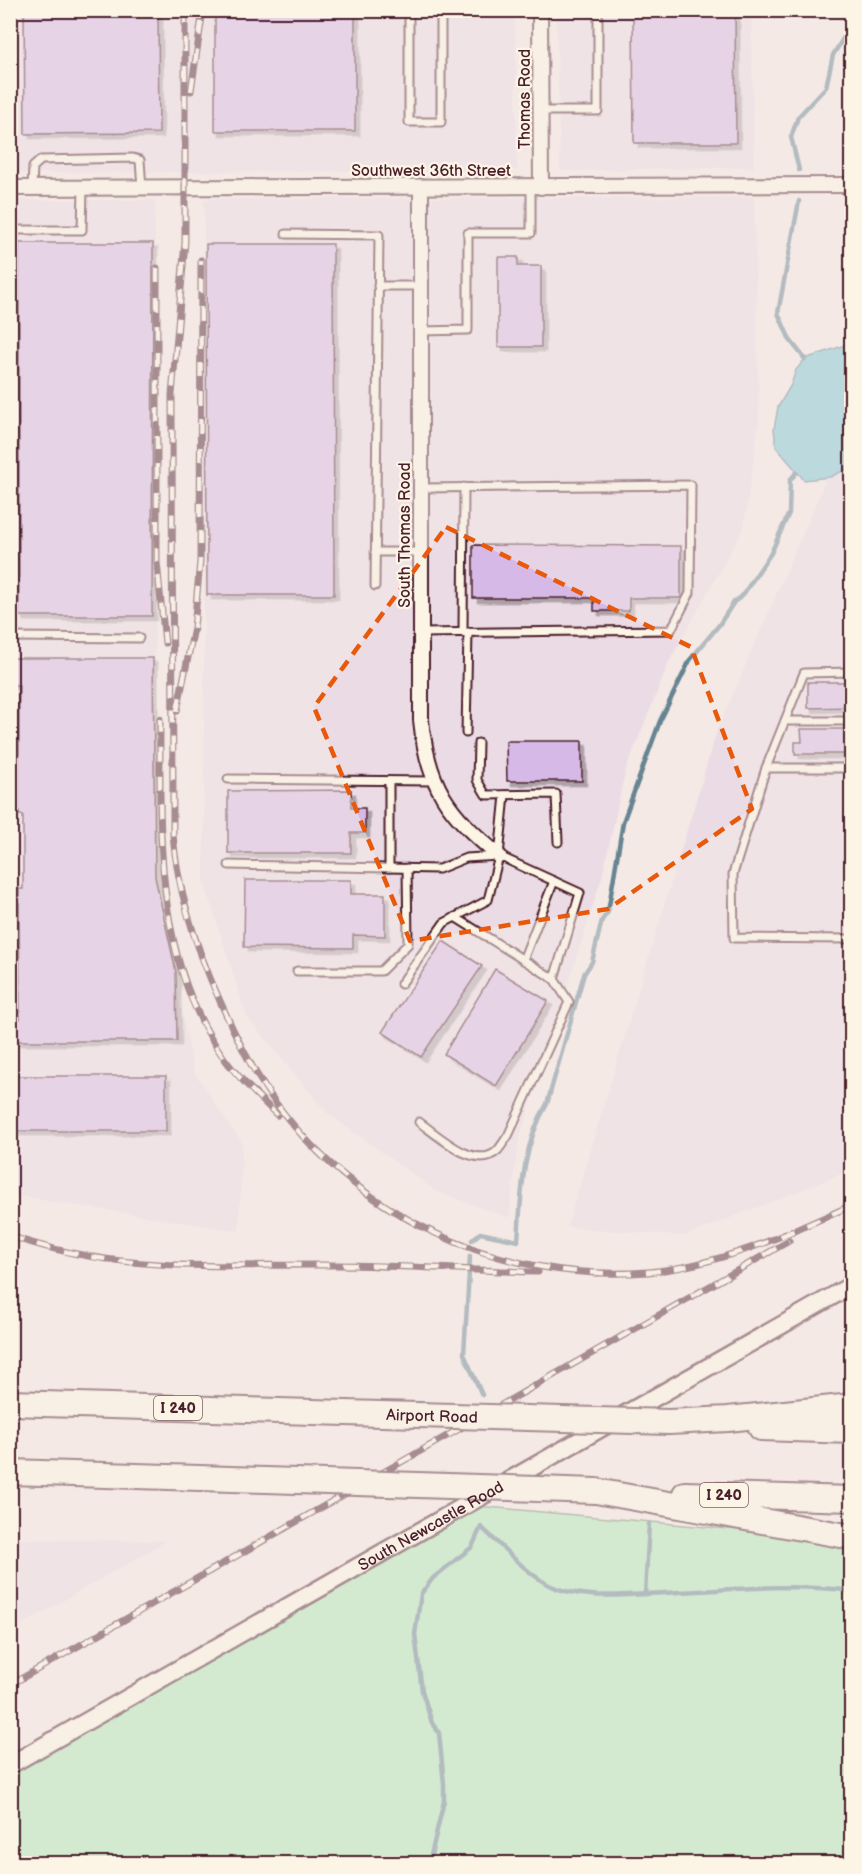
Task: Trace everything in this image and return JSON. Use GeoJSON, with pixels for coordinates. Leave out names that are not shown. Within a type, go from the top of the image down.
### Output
{"type":"FeatureCollection","features":[{"type":"Feature","properties":{"kind":"highway","name":"Airport Road"},"geometry":{"type":"LineString","coordinates":[[10,1403],[724,1423],[852,1431]]}},
{"type":"Feature","properties":{"kind":"highway"},"geometry":{"type":"LineString","coordinates":[[724,1423],[852,1406]]}},
{"type":"Feature","properties":{"kind":"highway","name":"I 240"},"geometry":{"type":"LineString","coordinates":[[10,1472],[852,1499]]}},
{"type":"Feature","properties":{"kind":"highway"},"geometry":{"type":"LineString","coordinates":[[596,1491],[852,1537]]}},
{"type":"Feature","properties":{"kind":"street","name":"Thomas Road"},"geometry":{"type":"LineString","coordinates":[[536,187],[540,111],[540,10]]}},
{"type":"Feature","properties":{"kind":"street","name":"Southwest 36th Street"},"geometry":{"type":"LineString","coordinates":[[10,188],[852,185]]}},
{"type":"Feature","properties":{"kind":"street","name":"South Thomas Road"},"geometry":{"type":"LineString","coordinates":[[421,187],[421,720],[426,759],[434,781],[450,809],[467,829],[499,856]]}},
{"type":"Feature","properties":{"kind":"street","name":"South Newcastle Road"},"geometry":{"type":"LineString","coordinates":[[10,1765],[852,1285]]}},
{"type":"Feature","properties":{"kind":"lane"},"geometry":{"type":"LineString","coordinates":[[409,10],[409,122],[441,122],[441,10]]}},
{"type":"Feature","properties":{"kind":"lane"},"geometry":{"type":"LineString","coordinates":[[540,111],[598,111],[598,10]]}},
{"type":"Feature","properties":{"kind":"lane"},"geometry":{"type":"LineString","coordinates":[[32,188],[33,167],[41,160],[133,158],[140,160],[142,188]]}},
{"type":"Feature","properties":{"kind":"lane"},"geometry":{"type":"LineString","coordinates":[[421,331],[468,330],[468,233],[531,232],[536,187]]}},
{"type":"Feature","properties":{"kind":"lane"},"geometry":{"type":"LineString","coordinates":[[10,231],[82,231],[83,188]]}},
{"type":"Feature","properties":{"kind":"lane"},"geometry":{"type":"LineString","coordinates":[[285,234],[379,234],[375,586]]}},
{"type":"Feature","properties":{"kind":"lane"},"geometry":{"type":"LineString","coordinates":[[378,286],[421,286]]}},
{"type":"Feature","properties":{"kind":"lane"},"geometry":{"type":"LineString","coordinates":[[421,488],[691,485],[690,593],[671,630],[421,633]]}},
{"type":"Feature","properties":{"kind":"lane"},"geometry":{"type":"LineString","coordinates":[[464,487],[466,734]]}},
{"type":"Feature","properties":{"kind":"lane"},"geometry":{"type":"LineString","coordinates":[[375,552],[421,552]]}},
{"type":"Feature","properties":{"kind":"lane"},"geometry":{"type":"LineString","coordinates":[[10,637],[139,638]]}},
{"type":"Feature","properties":{"kind":"lane"},"geometry":{"type":"LineString","coordinates":[[852,672],[804,673],[766,768],[733,874],[734,938],[852,939]]}},
{"type":"Feature","properties":{"kind":"lane"},"geometry":{"type":"LineString","coordinates":[[785,721],[852,721]]}},
{"type":"Feature","properties":{"kind":"lane"},"geometry":{"type":"LineString","coordinates":[[478,743],[477,780],[486,795],[556,794],[558,842]]}},
{"type":"Feature","properties":{"kind":"lane"},"geometry":{"type":"LineString","coordinates":[[766,768],[852,768]]}},
{"type":"Feature","properties":{"kind":"lane"},"geometry":{"type":"LineString","coordinates":[[228,779],[434,781]]}},
{"type":"Feature","properties":{"kind":"lane"},"geometry":{"type":"LineString","coordinates":[[389,781],[389,868]]}},
{"type":"Feature","properties":{"kind":"lane"},"geometry":{"type":"LineString","coordinates":[[401,984],[444,923],[488,900],[499,856],[505,795]]}},
{"type":"Feature","properties":{"kind":"lane"},"geometry":{"type":"LineString","coordinates":[[229,866],[439,869],[466,858],[499,856],[580,893],[554,979]]}},
{"type":"Feature","properties":{"kind":"lane"},"geometry":{"type":"LineString","coordinates":[[297,971],[381,971],[408,944],[407,868]]}},
{"type":"Feature","properties":{"kind":"lane"},"geometry":{"type":"LineString","coordinates":[[523,960],[554,881]]}},
{"type":"Feature","properties":{"kind":"lane"},"geometry":{"type":"LineString","coordinates":[[419,1122],[472,1158],[496,1152],[508,1136],[569,1002],[554,979],[454,917]]}},
{"type":"Feature","properties":{"kind":"highlighted area"},"geometry":{"type":"Polygon","coordinates":[[[446,527],[691,647],[752,809],[608,909],[410,941],[314,707],[446,527]]]}},
{"type":"Feature","properties":{"kind":"shaded area"},"geometry":{"type":"Polygon","coordinates":[[[10,11],[515,11],[517,170],[11,173],[10,11]]]}},
{"type":"Feature","properties":{"kind":"shaded area"},"geometry":{"type":"Polygon","coordinates":[[[556,11],[751,11],[754,167],[560,171],[556,11]]]}},
{"type":"Feature","properties":{"kind":"shaded area"},"geometry":{"type":"Polygon","coordinates":[[[754,197],[759,422],[744,527],[669,662],[625,772],[603,873],[518,1144],[509,1218],[436,1191],[327,1113],[247,1017],[204,883],[204,199],[754,197]]]}},
{"type":"Feature","properties":{"kind":"shaded area"},"geometry":{"type":"Polygon","coordinates":[[[10,200],[155,200],[155,877],[194,1072],[242,1143],[239,1231],[11,1195],[10,200]]]}},
{"type":"Feature","properties":{"kind":"shaded area"},"geometry":{"type":"Polygon","coordinates":[[[851,422],[851,1170],[685,1236],[567,1227],[717,731],[851,422]]]}},
{"type":"Feature","properties":{"kind":"shaded area"},"geometry":{"type":"Polygon","coordinates":[[[11,1539],[166,1541],[11,1631],[11,1539]]]}},
{"type":"Feature","properties":{"kind":"green space"},"geometry":{"type":"Polygon","coordinates":[[[477,1506],[750,1531],[769,1529],[851,1543],[851,1863],[11,1863],[10,1773],[477,1506]]]}},
{"type":"Feature","properties":{"kind":"water"},"geometry":{"type":"Polygon","coordinates":[[[851,343],[851,467],[830,477],[804,480],[776,447],[774,429],[778,407],[791,385],[796,370],[805,359],[851,343]]]}},
{"type":"Feature","properties":{"kind":"building"},"geometry":{"type":"Polygon","coordinates":[[[24,10],[158,10],[159,133],[25,134],[24,10]]]}},
{"type":"Feature","properties":{"kind":"building"},"geometry":{"type":"Polygon","coordinates":[[[215,10],[355,10],[355,131],[215,131],[215,10]]]}},
{"type":"Feature","properties":{"kind":"building"},"geometry":{"type":"Polygon","coordinates":[[[633,10],[735,10],[736,143],[634,143],[633,10]]]}},
{"type":"Feature","properties":{"kind":"building"},"geometry":{"type":"Polygon","coordinates":[[[19,243],[153,243],[152,616],[19,616],[19,243]]]}},
{"type":"Feature","properties":{"kind":"building"},"geometry":{"type":"Polygon","coordinates":[[[206,244],[333,244],[334,595],[207,595],[206,244]]]}},
{"type":"Feature","properties":{"kind":"building"},"geometry":{"type":"Polygon","coordinates":[[[498,257],[518,257],[518,266],[541,266],[541,347],[498,347],[498,257]]]}},
{"type":"Feature","properties":{"kind":"building"},"geometry":{"type":"Polygon","coordinates":[[[473,545],[681,546],[681,598],[629,598],[629,611],[594,611],[594,598],[473,598],[473,545]]]}},
{"type":"Feature","properties":{"kind":"building"},"geometry":{"type":"Polygon","coordinates":[[[10,658],[153,658],[155,877],[176,972],[177,1041],[10,1041],[10,1019],[20,1019],[19,889],[23,889],[23,815],[19,815],[19,685],[10,685],[10,658]]]}},
{"type":"Feature","properties":{"kind":"building"},"geometry":{"type":"Polygon","coordinates":[[[808,682],[852,682],[852,707],[808,708],[808,682]]]}},
{"type":"Feature","properties":{"kind":"building"},"geometry":{"type":"Polygon","coordinates":[[[801,729],[852,729],[852,754],[795,754],[795,742],[802,742],[801,729]]]}},
{"type":"Feature","properties":{"kind":"building"},"geometry":{"type":"Polygon","coordinates":[[[506,741],[582,741],[582,781],[507,781],[506,741]]]}},
{"type":"Feature","properties":{"kind":"building"},"geometry":{"type":"Polygon","coordinates":[[[351,790],[351,808],[365,808],[365,833],[351,833],[351,853],[228,853],[228,791],[351,790]]]}},
{"type":"Feature","properties":{"kind":"building"},"geometry":{"type":"Polygon","coordinates":[[[245,880],[351,880],[351,894],[385,894],[385,936],[353,935],[353,948],[244,947],[245,880]]]}},
{"type":"Feature","properties":{"kind":"building"},"geometry":{"type":"Polygon","coordinates":[[[443,941],[482,966],[421,1057],[382,1032],[443,941]]]}},
{"type":"Feature","properties":{"kind":"building"},"geometry":{"type":"Polygon","coordinates":[[[495,969],[548,1001],[496,1086],[444,1054],[495,969]]]}},
{"type":"Feature","properties":{"kind":"building"},"geometry":{"type":"Polygon","coordinates":[[[10,1076],[166,1076],[166,1131],[10,1131],[10,1076]]]}},
{"type":"Feature","properties":{"kind":"waterway"},"geometry":{"type":"LineString","coordinates":[[799,170],[791,137],[798,117],[826,87],[833,55],[852,24]]}},
{"type":"Feature","properties":{"kind":"waterway"},"geometry":{"type":"LineString","coordinates":[[799,201],[778,313],[790,340],[805,359]]}},
{"type":"Feature","properties":{"kind":"waterway"},"geometry":{"type":"LineString","coordinates":[[472,1240],[480,1233],[518,1241],[524,1171],[532,1136],[547,1104],[584,974],[592,962],[602,920],[608,912],[623,822],[660,721],[690,660],[719,625],[734,602],[742,596],[771,553],[789,513],[790,480],[796,473]]}},
{"type":"Feature","properties":{"kind":"waterway"},"geometry":{"type":"LineString","coordinates":[[470,1256],[464,1354],[482,1395]]}},
{"type":"Feature","properties":{"kind":"waterway"},"geometry":{"type":"LineString","coordinates":[[645,1594],[649,1524]]}},
{"type":"Feature","properties":{"kind":"waterway"},"geometry":{"type":"LineString","coordinates":[[425,1864],[431,1855],[444,1801],[444,1784],[439,1733],[432,1723],[422,1691],[415,1634],[421,1594],[433,1578],[472,1547],[481,1527],[538,1578],[547,1584],[574,1593],[620,1596],[782,1587],[852,1591]]}},
{"type":"Feature","properties":{"kind":"railway"},"geometry":{"type":"LineString","coordinates":[[185,10],[185,242],[172,395],[173,835],[179,878],[196,941],[220,1001],[248,1059],[268,1092],[302,1136],[342,1174],[386,1206],[434,1233],[485,1253],[538,1266],[593,1273],[648,1272],[701,1263],[753,1247],[852,1205]]}},
{"type":"Feature","properties":{"kind":"railway"},"geometry":{"type":"LineString","coordinates":[[191,91],[203,10]]}},
{"type":"Feature","properties":{"kind":"railway"},"geometry":{"type":"LineString","coordinates":[[177,711],[194,628],[200,561],[201,260]]}},
{"type":"Feature","properties":{"kind":"railway"},"geometry":{"type":"LineString","coordinates":[[157,268],[157,562],[165,643]]}},
{"type":"Feature","properties":{"kind":"railway"},"geometry":{"type":"LineString","coordinates":[[160,719],[160,807],[166,895],[173,938],[184,980],[201,1020],[224,1058],[277,1115]]}},
{"type":"Feature","properties":{"kind":"railway"},"geometry":{"type":"LineString","coordinates":[[10,1236],[92,1257],[171,1265],[360,1265],[538,1272]]}},
{"type":"Feature","properties":{"kind":"railway"},"geometry":{"type":"LineString","coordinates":[[10,1685],[789,1241]]}}]}
